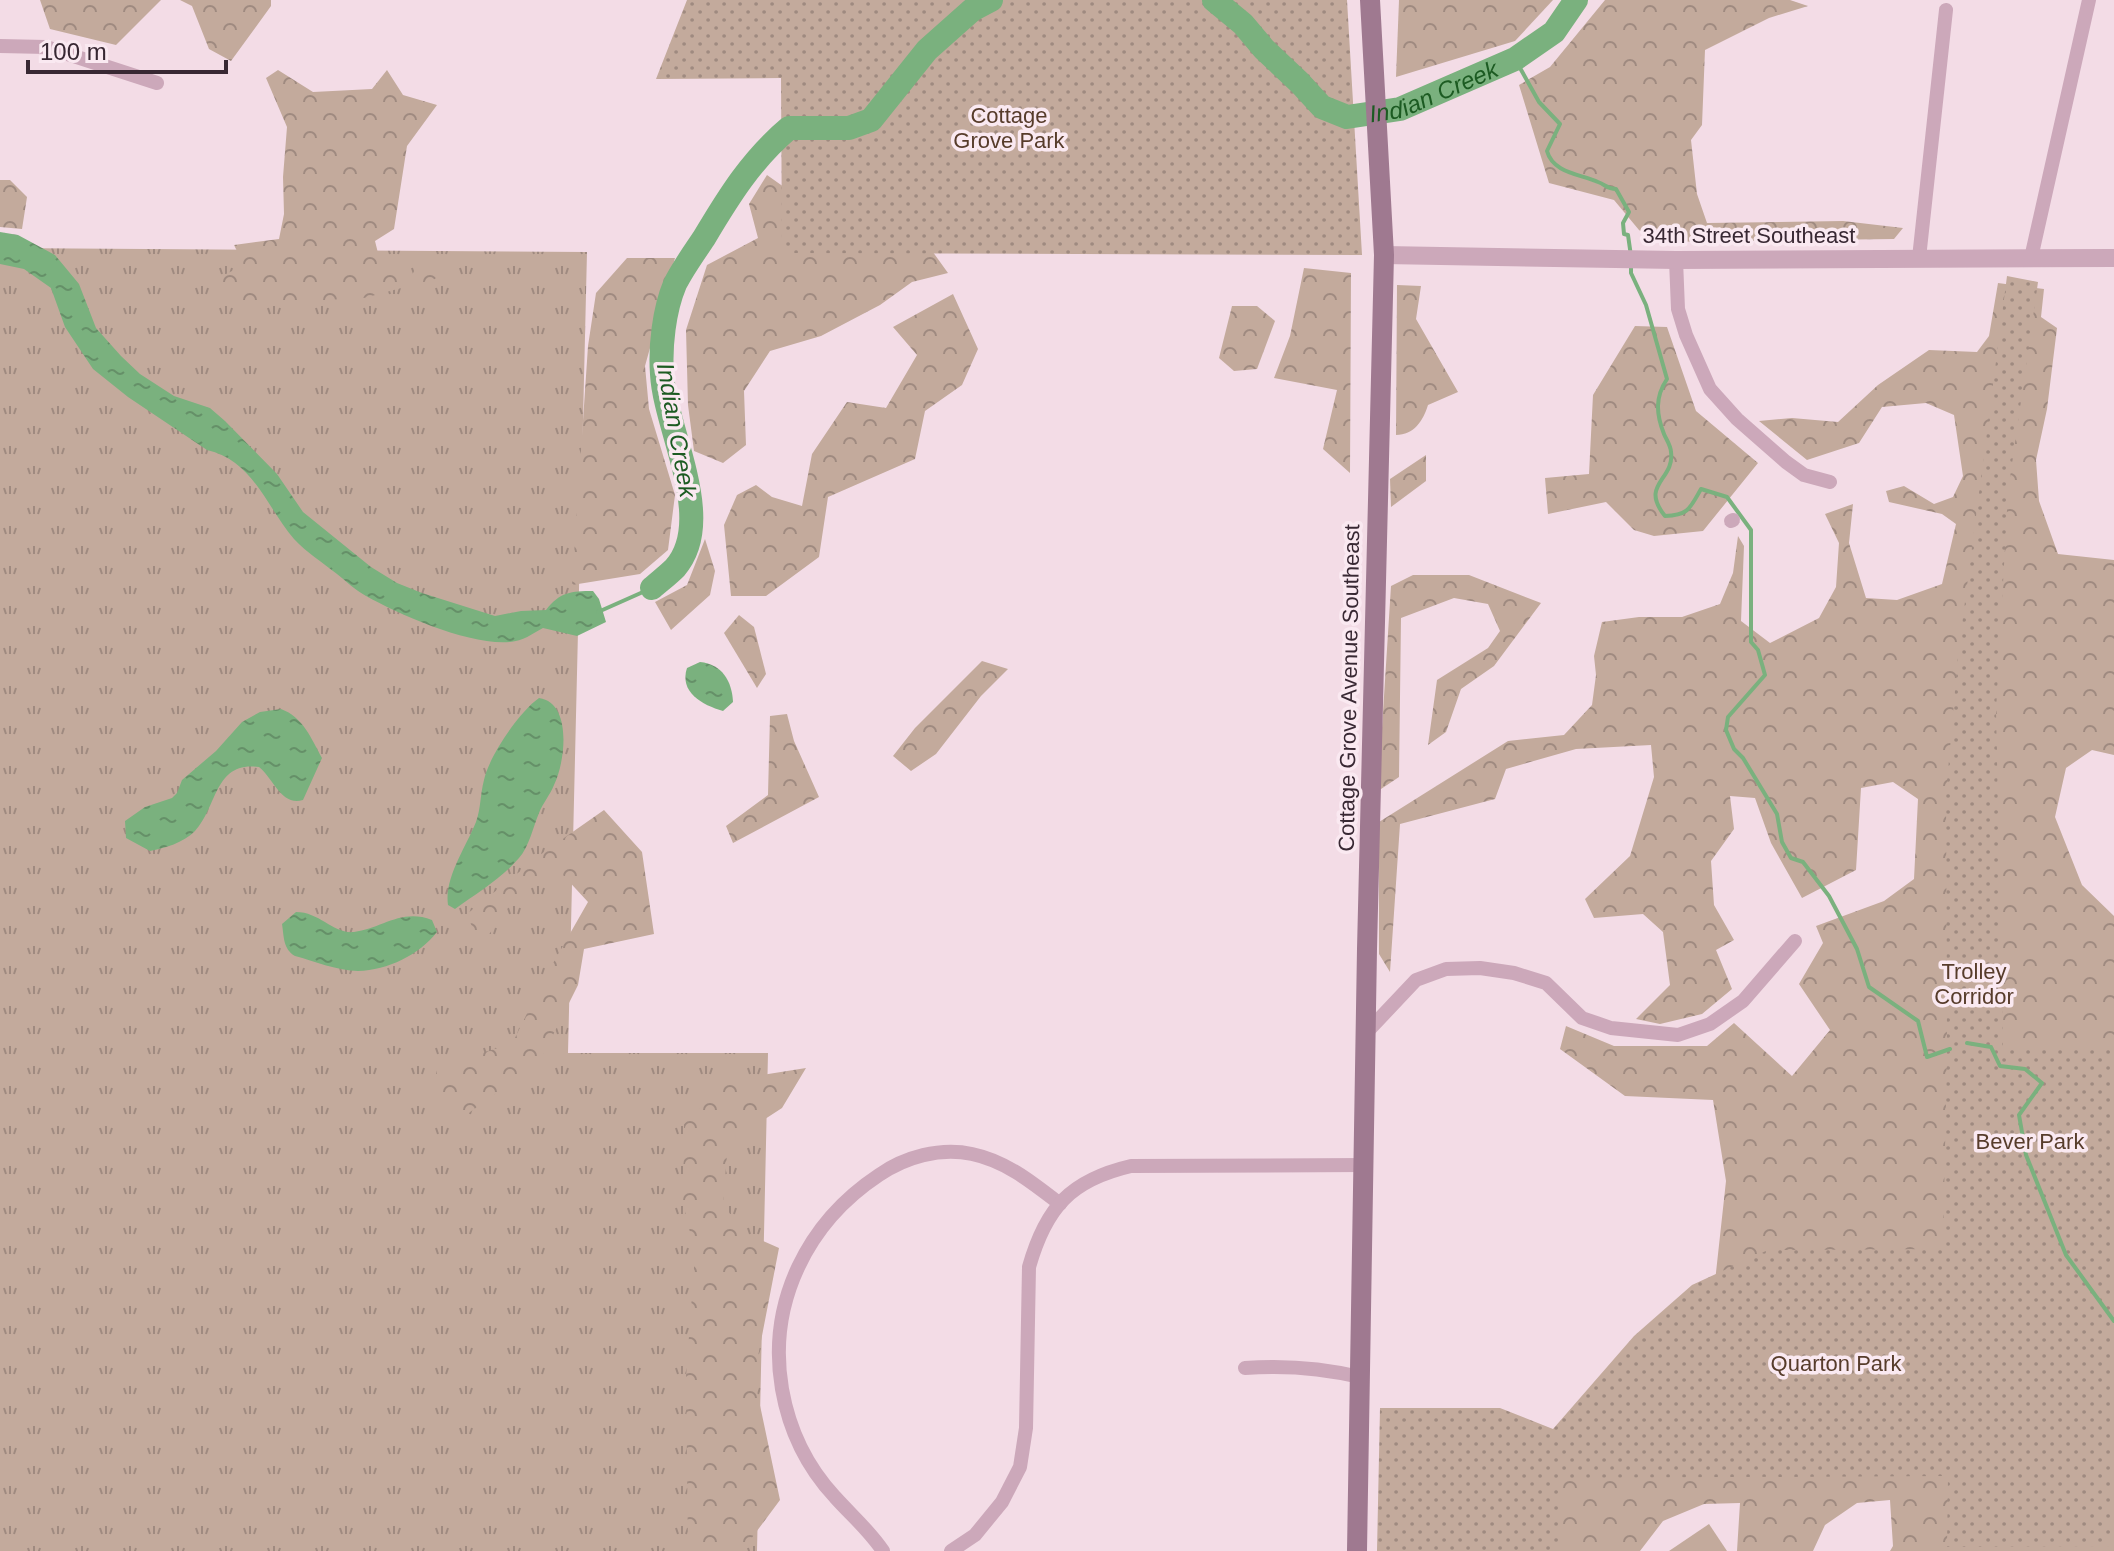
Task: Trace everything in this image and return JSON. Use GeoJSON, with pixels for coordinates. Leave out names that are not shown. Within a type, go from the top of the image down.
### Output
{"type":"FeatureCollection","features":[{"type":"Feature","properties":{"kind":"main road","name":"Cottage Grove Avenue Southeast"},"geometry":{"type":"LineString","coordinates":[[1357,1551],[1384,255],[1370,0]]}},
{"type":"Feature","properties":{"kind":"street"},"geometry":{"type":"LineString","coordinates":[[2031,258],[2089,0]]}},
{"type":"Feature","properties":{"kind":"street"},"geometry":{"type":"LineString","coordinates":[[1919,258],[1946,10]]}},
{"type":"Feature","properties":{"kind":"street"},"geometry":{"type":"LineString","coordinates":[[0,46],[46,47],[157,83]]}},
{"type":"Feature","properties":{"kind":"street","name":"34th Street Southeast"},"geometry":{"type":"LineString","coordinates":[[1384,255],[1676,260],[2114,258]]}},
{"type":"Feature","properties":{"kind":"street"},"geometry":{"type":"LineString","coordinates":[[1676,260],[1678,309],[1696,361],[1710,389],[1737,419],[1786,462],[1804,475],[1830,482]]}},
{"type":"Feature","properties":{"kind":"street"},"geometry":{"type":"LineString","coordinates":[[1366,1033],[1416,980],[1446,969],[1480,968],[1514,973],[1546,983],[1582,1018],[1611,1028],[1678,1035],[1710,1024],[1743,1001],[1795,941]]}},
{"type":"Feature","properties":{"kind":"street"},"geometry":{"type":"LineString","coordinates":[[883,1551],[808,1463],[782,1389],[780,1353],[783,1320],[790,1286],[803,1254],[820,1227],[861,1187],[909,1159],[936,1152],[968,1153],[995,1160],[1025,1177],[1060,1204]]}},
{"type":"Feature","properties":{"kind":"street"},"geometry":{"type":"LineString","coordinates":[[951,1551],[975,1535],[1002,1502],[1020,1467],[1026,1428],[1029,1267],[1036,1242],[1049,1218],[1078,1186],[1101,1173],[1131,1166],[1365,1165]]}},
{"type":"Feature","properties":{"kind":"street"},"geometry":{"type":"LineString","coordinates":[[1245,1368],[1306,1368],[1360,1377]]}},
{"type":"Feature","properties":{"kind":"green space"},"geometry":{"type":"Polygon","coordinates":[[[40,0],[161,0],[116,45],[50,29],[40,0]]]}},
{"type":"Feature","properties":{"kind":"green space"},"geometry":{"type":"Polygon","coordinates":[[[180,0],[271,0],[271,6],[231,61],[209,49],[192,6],[180,0]]]}},
{"type":"Feature","properties":{"kind":"green space","name":"Cottage Grove Park"},"geometry":{"type":"Polygon","coordinates":[[[687,0],[1347,0],[1362,255],[782,253],[781,78],[656,79],[687,0]]]}},
{"type":"Feature","properties":{"kind":"green space"},"geometry":{"type":"Polygon","coordinates":[[[1399,0],[1553,0],[1515,41],[1396,77],[1399,0]]]}},
{"type":"Feature","properties":{"kind":"green space"},"geometry":{"type":"Polygon","coordinates":[[[1605,0],[1790,0],[1808,6],[1769,18],[1705,50],[1702,125],[1691,140],[1697,194],[1707,223],[1843,221],[1903,228],[1894,239],[1656,242],[1639,230],[1614,200],[1549,183],[1519,85],[1550,67],[1605,0]]]}},
{"type":"Feature","properties":{"kind":"green space"},"geometry":{"type":"Polygon","coordinates":[[[278,70],[313,92],[372,89],[387,70],[403,95],[437,105],[407,146],[394,229],[375,241],[382,269],[411,277],[420,260],[446,265],[435,279],[364,298],[225,305],[222,276],[244,265],[234,245],[279,239],[284,214],[287,127],[266,78],[278,70]]]}},
{"type":"Feature","properties":{"kind":"green space"},"geometry":{"type":"Polygon","coordinates":[[[767,175],[791,192],[930,248],[948,273],[912,282],[880,305],[821,336],[770,351],[744,391],[746,445],[723,463],[694,451],[688,405],[686,330],[707,265],[758,238],[749,204],[767,175]]]}},
{"type":"Feature","properties":{"kind":"green space"},"geometry":{"type":"Polygon","coordinates":[[[0,180],[10,180],[27,197],[22,229],[0,227],[0,180]]]}},
{"type":"Feature","properties":{"kind":"green space"},"geometry":{"type":"Polygon","coordinates":[[[0,248],[587,252],[568,1053],[768,1053],[757,1551],[0,1551],[0,248]]]}},
{"type":"Feature","properties":{"kind":"green space"},"geometry":{"type":"Polygon","coordinates":[[[627,258],[675,258],[645,366],[649,409],[675,495],[668,550],[640,574],[572,585],[588,346],[596,293],[627,258]]]}},
{"type":"Feature","properties":{"kind":"green space"},"geometry":{"type":"Polygon","coordinates":[[[1304,268],[1351,273],[1350,473],[1323,449],[1337,390],[1274,378],[1290,336],[1304,268]]]}},
{"type":"Feature","properties":{"kind":"green space"},"geometry":{"type":"Polygon","coordinates":[[[2007,276],[2038,282],[2008,492],[1996,711],[2003,1049],[2114,1049],[2114,1546],[1947,1547],[1948,1476],[1561,1478],[1558,1551],[1377,1551],[1380,1408],[1500,1408],[1553,1429],[1634,1336],[1692,1285],[1768,1250],[1943,1249],[1947,1050],[1946,794],[1958,656],[2007,276]]]}},
{"type":"Feature","properties":{"kind":"green space"},"geometry":{"type":"Polygon","coordinates":[[[1998,283],[2044,289],[2041,317],[2057,328],[2047,409],[2036,460],[2039,501],[2058,554],[2114,560],[2114,755],[2092,750],[2066,768],[2055,817],[2082,885],[2114,916],[2114,1551],[1890,1551],[1893,1546],[1890,1500],[1857,1503],[1825,1525],[1813,1551],[1737,1551],[1740,1503],[1704,1504],[1663,1521],[1640,1551],[1384,1551],[1543,1438],[1713,1300],[1726,1181],[1713,1100],[1625,1096],[1560,1049],[1566,1026],[1614,1046],[1707,1046],[1734,1023],[1792,1076],[1830,1030],[1799,984],[1823,943],[1816,926],[1884,901],[1914,879],[1918,799],[1893,782],[1861,788],[1856,870],[1802,898],[1771,843],[1755,798],[1730,796],[1734,829],[1711,861],[1714,905],[1734,940],[1716,950],[1732,989],[1702,1014],[1660,1024],[1636,1019],[1670,985],[1663,932],[1643,914],[1594,918],[1585,899],[1630,856],[1654,777],[1651,745],[1576,749],[1506,769],[1495,799],[1400,824],[1390,972],[1379,954],[1379,822],[1508,741],[1564,735],[1592,705],[1596,675],[1594,656],[1602,622],[1639,617],[1682,617],[1720,604],[1733,573],[1738,536],[1744,546],[1741,621],[1770,643],[1819,618],[1836,587],[1839,543],[1825,514],[1853,504],[1849,543],[1866,598],[1897,600],[1942,584],[1956,524],[1942,514],[1889,502],[1886,491],[1904,486],[1934,504],[1953,497],[1963,476],[1954,415],[1926,403],[1882,407],[1859,443],[1807,460],[1759,421],[1792,418],[1838,422],[1878,385],[1929,350],[1977,352],[1989,336],[1998,283]]]}},
{"type":"Feature","properties":{"kind":"green space"},"geometry":{"type":"Polygon","coordinates":[[[1397,285],[1421,286],[1416,319],[1458,392],[1428,405],[1417,426],[1408,433],[1396,435],[1397,285]]]}},
{"type":"Feature","properties":{"kind":"green space"},"geometry":{"type":"Polygon","coordinates":[[[953,294],[978,349],[962,385],[925,411],[915,459],[828,497],[819,557],[766,596],[731,596],[724,525],[737,495],[756,485],[772,497],[802,506],[812,454],[847,402],[886,408],[917,355],[893,327],[953,294]]]}},
{"type":"Feature","properties":{"kind":"green space"},"geometry":{"type":"Polygon","coordinates":[[[1232,306],[1257,306],[1275,321],[1257,369],[1234,371],[1219,358],[1232,306]]]}},
{"type":"Feature","properties":{"kind":"green space"},"geometry":{"type":"Polygon","coordinates":[[[1635,326],[1667,327],[1696,411],[1758,463],[1703,531],[1654,536],[1634,530],[1606,502],[1548,514],[1545,478],[1589,474],[1593,395],[1635,326]]]}},
{"type":"Feature","properties":{"kind":"green space"},"geometry":{"type":"Polygon","coordinates":[[[1426,455],[1426,481],[1391,507],[1390,479],[1426,455]]]}},
{"type":"Feature","properties":{"kind":"green space"},"geometry":{"type":"Polygon","coordinates":[[[705,539],[715,571],[710,595],[671,630],[655,602],[687,585],[705,539]]]}},
{"type":"Feature","properties":{"kind":"green space"},"geometry":{"type":"Polygon","coordinates":[[[1413,575],[1469,575],[1541,603],[1494,666],[1461,689],[1446,732],[1428,745],[1437,680],[1488,648],[1500,631],[1488,604],[1454,598],[1401,618],[1399,777],[1378,791],[1391,586],[1413,575]]]}},
{"type":"Feature","properties":{"kind":"green space"},"geometry":{"type":"Polygon","coordinates":[[[739,615],[754,627],[766,674],[757,688],[724,633],[739,615]]]}},
{"type":"Feature","properties":{"kind":"green space"},"geometry":{"type":"Polygon","coordinates":[[[982,661],[1008,669],[981,696],[936,754],[911,771],[893,756],[915,728],[982,661]]]}},
{"type":"Feature","properties":{"kind":"green space"},"geometry":{"type":"Polygon","coordinates":[[[787,714],[794,741],[819,797],[733,843],[726,826],[768,795],[770,716],[787,714]]]}},
{"type":"Feature","properties":{"kind":"green space"},"geometry":{"type":"Polygon","coordinates":[[[604,810],[642,852],[654,934],[584,949],[578,985],[543,1055],[463,1117],[433,1099],[437,1066],[512,1044],[544,979],[588,902],[563,875],[520,891],[480,947],[467,914],[544,852],[604,810]]]}},
{"type":"Feature","properties":{"kind":"green space"},"geometry":{"type":"Polygon","coordinates":[[[806,1068],[782,1108],[728,1143],[723,1202],[740,1231],[779,1248],[754,1377],[780,1500],[745,1551],[688,1551],[686,1377],[695,1254],[683,1202],[684,1124],[725,1081],[806,1068]]]}},
{"type":"Feature","properties":{"kind":"green space"},"geometry":{"type":"Polygon","coordinates":[[[1709,1524],[1727,1551],[1669,1551],[1709,1524]]]}},
{"type":"Feature","properties":{"kind":"water"},"geometry":{"type":"Polygon","coordinates":[[[0,232],[18,235],[55,255],[79,284],[96,328],[121,356],[140,374],[174,396],[210,408],[277,474],[303,512],[371,567],[397,583],[422,593],[495,616],[546,610],[566,594],[593,591],[599,599],[606,622],[577,636],[543,628],[519,640],[494,642],[436,628],[362,594],[294,539],[248,474],[223,455],[207,450],[128,397],[93,369],[65,327],[51,288],[24,269],[0,264],[0,232]]]}},
{"type":"Feature","properties":{"kind":"water"},"geometry":{"type":"Polygon","coordinates":[[[700,662],[720,670],[731,687],[733,702],[723,711],[700,701],[689,691],[685,676],[687,668],[700,662]]]}},
{"type":"Feature","properties":{"kind":"water"},"geometry":{"type":"Polygon","coordinates":[[[539,698],[550,702],[562,722],[563,749],[558,775],[519,858],[497,879],[455,909],[448,905],[449,884],[476,822],[487,770],[515,723],[539,698]]]}},
{"type":"Feature","properties":{"kind":"water"},"geometry":{"type":"Polygon","coordinates":[[[281,709],[301,723],[322,758],[303,800],[296,801],[284,796],[259,767],[244,767],[225,778],[203,821],[185,839],[150,851],[126,838],[125,821],[145,807],[172,798],[182,780],[216,751],[242,722],[260,712],[281,709]]]}},
{"type":"Feature","properties":{"kind":"water"},"geometry":{"type":"Polygon","coordinates":[[[296,912],[312,915],[346,932],[411,916],[432,920],[437,932],[421,948],[402,960],[380,968],[350,971],[295,956],[288,950],[282,924],[296,912]]]}},
{"type":"Feature","properties":{"kind":"waterway","name":"Indian Creek"},"geometry":{"type":"LineString","coordinates":[[652,588],[675,568],[687,548],[691,525],[690,500],[662,374],[664,329],[675,284],[742,179],[789,128],[849,128],[871,120],[927,50],[972,10],[991,0]]}},
{"type":"Feature","properties":{"kind":"waterway","name":"Indian Creek"},"geometry":{"type":"LineString","coordinates":[[1214,0],[1243,24],[1322,107],[1347,117],[1400,109],[1515,59],[1554,32],[1576,0]]}},
{"type":"Feature","properties":{"kind":"waterway"},"geometry":{"type":"LineString","coordinates":[[1515,59],[1539,102],[1560,124],[1547,151],[1550,158],[1568,172],[1616,189],[1629,212],[1623,223],[1631,256]]}},
{"type":"Feature","properties":{"kind":"waterway"},"geometry":{"type":"LineString","coordinates":[[1631,265],[1631,273],[1646,305],[1667,379],[1660,392],[1658,413],[1670,447],[1671,461],[1657,489],[1658,505],[1665,516],[1679,514],[1691,506],[1701,489],[1727,497],[1751,530],[1751,642],[1758,650],[1765,675],[1728,717],[1726,730],[1734,749],[1743,758],[1777,814],[1782,842],[1791,858],[1803,862],[1829,896],[1857,949],[1869,987],[1918,1021],[1927,1057],[1950,1049]]}},
{"type":"Feature","properties":{"kind":"waterway","name":"Indian Creek"},"geometry":{"type":"LineString","coordinates":[[598,612],[652,588]]}},
{"type":"Feature","properties":{"kind":"waterway"},"geometry":{"type":"LineString","coordinates":[[1967,1043],[1991,1047],[2000,1066],[2025,1069],[2042,1083],[2019,1115],[2026,1155],[2066,1255],[2114,1321]]}},
{"type":"Feature","properties":{"kind":"park label","name":"Trolley Corridor"},"geometry":{"type":"Point","coordinates":[1974,984]}},
{"type":"Feature","properties":{"kind":"park label","name":"Bever Park"},"geometry":{"type":"Point","coordinates":[2030,1141]}},
{"type":"Feature","properties":{"kind":"park label","name":"Quarton Park"},"geometry":{"type":"Point","coordinates":[1836,1363]}}]}
